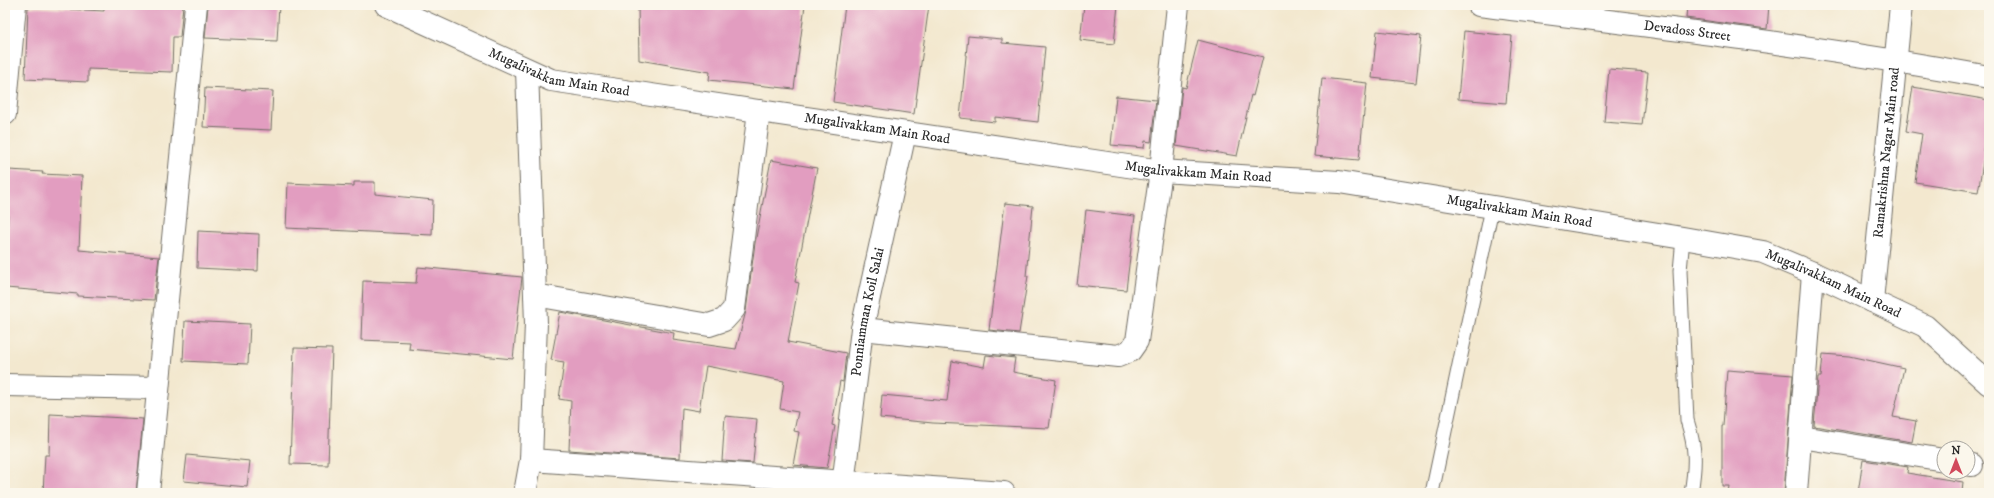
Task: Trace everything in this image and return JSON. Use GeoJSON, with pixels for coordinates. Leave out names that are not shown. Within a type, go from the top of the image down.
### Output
{"type":"FeatureCollection","features":[{"type":"Feature","properties":{"kind":"street"},"geometry":{"type":"LineString","coordinates":[[5,114],[7,64],[15,5]]}},
{"type":"Feature","properties":{"kind":"street"},"geometry":{"type":"LineString","coordinates":[[148,493],[157,388],[196,5]]}},
{"type":"Feature","properties":{"kind":"street","name":"Mugalivakkam Main Road"},"geometry":{"type":"LineString","coordinates":[[386,5],[551,80],[1161,171],[1339,182],[1762,252],[1813,273],[1925,326],[1989,384]]}},
{"type":"Feature","properties":{"kind":"street"},"geometry":{"type":"LineString","coordinates":[[862,329],[1118,356],[1130,351],[1137,341],[1161,171],[1178,5]]}},
{"type":"Feature","properties":{"kind":"street","name":"Devadoss Street"},"geometry":{"type":"LineString","coordinates":[[1479,5],[1654,26],[1896,60],[1989,77]]}},
{"type":"Feature","properties":{"kind":"street","name":"Ramakrishna Nagar Main road"},"geometry":{"type":"LineString","coordinates":[[1872,301],[1901,5]]}},
{"type":"Feature","properties":{"kind":"street"},"geometry":{"type":"LineString","coordinates":[[525,493],[531,460],[536,323],[528,70]]}},
{"type":"Feature","properties":{"kind":"street"},"geometry":{"type":"LineString","coordinates":[[535,295],[709,325],[724,320],[734,309],[759,111]]}},
{"type":"Feature","properties":{"kind":"street","name":"Ponniamman Koil Salai"},"geometry":{"type":"LineString","coordinates":[[842,488],[862,329],[905,133]]}},
{"type":"Feature","properties":{"kind":"street"},"geometry":{"type":"LineString","coordinates":[[1796,493],[1813,273]]}},
{"type":"Feature","properties":{"kind":"street"},"geometry":{"type":"LineString","coordinates":[[5,385],[157,388]]}},
{"type":"Feature","properties":{"kind":"street"},"geometry":{"type":"LineString","coordinates":[[1801,436],[1936,459]]}},
{"type":"Feature","properties":{"kind":"street"},"geometry":{"type":"LineString","coordinates":[[531,460],[842,488],[1004,493]]}},
{"type":"Feature","properties":{"kind":"lane"},"geometry":{"type":"LineString","coordinates":[[1432,493],[1492,208]]}},
{"type":"Feature","properties":{"kind":"lane"},"geometry":{"type":"LineString","coordinates":[[1683,238],[1680,271],[1687,420],[1694,442],[1696,465],[1691,493]]}},
{"type":"Feature","properties":{"kind":"building"},"geometry":{"type":"Polygon","coordinates":[[[104,5],[183,5],[180,37],[173,37],[172,72],[88,69],[88,82],[25,79],[28,7],[104,11],[104,5]]]}},
{"type":"Feature","properties":{"kind":"building"},"geometry":{"type":"Polygon","coordinates":[[[208,5],[279,5],[277,41],[205,38],[208,5]]]}},
{"type":"Feature","properties":{"kind":"building"},"geometry":{"type":"Polygon","coordinates":[[[638,5],[805,5],[794,89],[709,80],[710,72],[639,60],[638,5]]]}},
{"type":"Feature","properties":{"kind":"building"},"geometry":{"type":"Polygon","coordinates":[[[845,5],[929,5],[914,114],[833,102],[845,5]]]}},
{"type":"Feature","properties":{"kind":"building"},"geometry":{"type":"Polygon","coordinates":[[[1084,5],[1118,5],[1114,44],[1080,40],[1084,5]]]}},
{"type":"Feature","properties":{"kind":"building"},"geometry":{"type":"Polygon","coordinates":[[[1687,5],[1769,5],[1767,29],[1686,18],[1687,5]]]}},
{"type":"Feature","properties":{"kind":"building"},"geometry":{"type":"Polygon","coordinates":[[[1377,31],[1421,36],[1416,83],[1372,78],[1377,31]]]}},
{"type":"Feature","properties":{"kind":"building"},"geometry":{"type":"Polygon","coordinates":[[[1464,31],[1512,36],[1506,103],[1458,99],[1464,31]]]}},
{"type":"Feature","properties":{"kind":"building"},"geometry":{"type":"Polygon","coordinates":[[[968,36],[1002,39],[1002,43],[1045,47],[1038,122],[995,117],[995,122],[960,118],[968,36]]]}},
{"type":"Feature","properties":{"kind":"building"},"geometry":{"type":"Polygon","coordinates":[[[1198,40],[1263,57],[1253,96],[1251,95],[1237,156],[1176,146],[1182,87],[1186,88],[1198,40]]]}},
{"type":"Feature","properties":{"kind":"building"},"geometry":{"type":"Polygon","coordinates":[[[1609,69],[1648,72],[1642,125],[1604,122],[1609,69]]]}},
{"type":"Feature","properties":{"kind":"building"},"geometry":{"type":"Polygon","coordinates":[[[1322,78],[1367,83],[1359,160],[1314,156],[1322,78]]]}},
{"type":"Feature","properties":{"kind":"building"},"geometry":{"type":"Polygon","coordinates":[[[1913,87],[1989,100],[1983,151],[1985,151],[1978,192],[1915,182],[1922,134],[1906,131],[1913,87]]]}},
{"type":"Feature","properties":{"kind":"building"},"geometry":{"type":"Polygon","coordinates":[[[205,88],[273,91],[271,130],[203,127],[205,88]]]}},
{"type":"Feature","properties":{"kind":"building"},"geometry":{"type":"Polygon","coordinates":[[[1116,96],[1156,100],[1151,142],[1145,141],[1144,148],[1111,145],[1116,96]]]}},
{"type":"Feature","properties":{"kind":"building"},"geometry":{"type":"Polygon","coordinates":[[[771,160],[817,168],[795,282],[799,283],[788,342],[846,353],[843,382],[840,381],[832,425],[835,426],[827,468],[793,465],[799,432],[794,431],[798,412],[780,409],[784,381],[706,366],[699,411],[682,408],[680,458],[569,450],[571,401],[559,399],[564,362],[551,360],[560,312],[674,333],[673,340],[736,349],[746,311],[755,243],[771,160]]]}},
{"type":"Feature","properties":{"kind":"building"},"geometry":{"type":"Polygon","coordinates":[[[9,170],[43,172],[42,174],[82,176],[79,250],[159,257],[154,300],[78,296],[78,294],[6,288],[9,170]]]}},
{"type":"Feature","properties":{"kind":"building"},"geometry":{"type":"Polygon","coordinates":[[[354,182],[375,182],[375,194],[433,200],[432,235],[286,228],[288,183],[354,186],[354,182]]]}},
{"type":"Feature","properties":{"kind":"building"},"geometry":{"type":"Polygon","coordinates":[[[1005,203],[1033,206],[1026,276],[1028,276],[1019,333],[989,330],[1005,203]]]}},
{"type":"Feature","properties":{"kind":"building"},"geometry":{"type":"Polygon","coordinates":[[[1086,210],[1135,216],[1126,290],[1077,285],[1086,210]]]}},
{"type":"Feature","properties":{"kind":"building"},"geometry":{"type":"Polygon","coordinates":[[[198,231],[259,234],[258,271],[197,268],[198,231]]]}},
{"type":"Feature","properties":{"kind":"building"},"geometry":{"type":"Polygon","coordinates":[[[418,267],[522,277],[513,359],[409,349],[410,342],[361,340],[363,281],[416,283],[418,267]]]}},
{"type":"Feature","properties":{"kind":"building"},"geometry":{"type":"Polygon","coordinates":[[[185,321],[250,324],[248,364],[183,361],[185,321]]]}},
{"type":"Feature","properties":{"kind":"building"},"geometry":{"type":"Polygon","coordinates":[[[294,348],[332,349],[328,465],[290,464],[294,348]]]}},
{"type":"Feature","properties":{"kind":"building"},"geometry":{"type":"Polygon","coordinates":[[[1823,354],[1849,356],[1904,368],[1893,417],[1916,421],[1912,442],[1814,426],[1818,377],[1821,377],[1823,354]]]}},
{"type":"Feature","properties":{"kind":"building"},"geometry":{"type":"Polygon","coordinates":[[[986,355],[1015,358],[1013,372],[1056,380],[1049,428],[933,423],[880,418],[882,395],[947,401],[952,361],[984,367],[986,355]]]}},
{"type":"Feature","properties":{"kind":"building"},"geometry":{"type":"Polygon","coordinates":[[[1727,370],[1793,375],[1784,493],[1728,493],[1729,486],[1722,486],[1722,426],[1727,370]]]}},
{"type":"Feature","properties":{"kind":"building"},"geometry":{"type":"Polygon","coordinates":[[[50,414],[143,419],[136,493],[43,493],[45,455],[49,455],[50,414]]]}},
{"type":"Feature","properties":{"kind":"building"},"geometry":{"type":"Polygon","coordinates":[[[725,416],[757,419],[753,463],[722,461],[725,416]]]}},
{"type":"Feature","properties":{"kind":"building"},"geometry":{"type":"Polygon","coordinates":[[[187,455],[250,461],[247,487],[184,481],[187,455]]]}},
{"type":"Feature","properties":{"kind":"building"},"geometry":{"type":"Polygon","coordinates":[[[1863,460],[1908,467],[1907,473],[1936,478],[1936,480],[1963,482],[1962,493],[1858,493],[1863,460]]]}}]}
